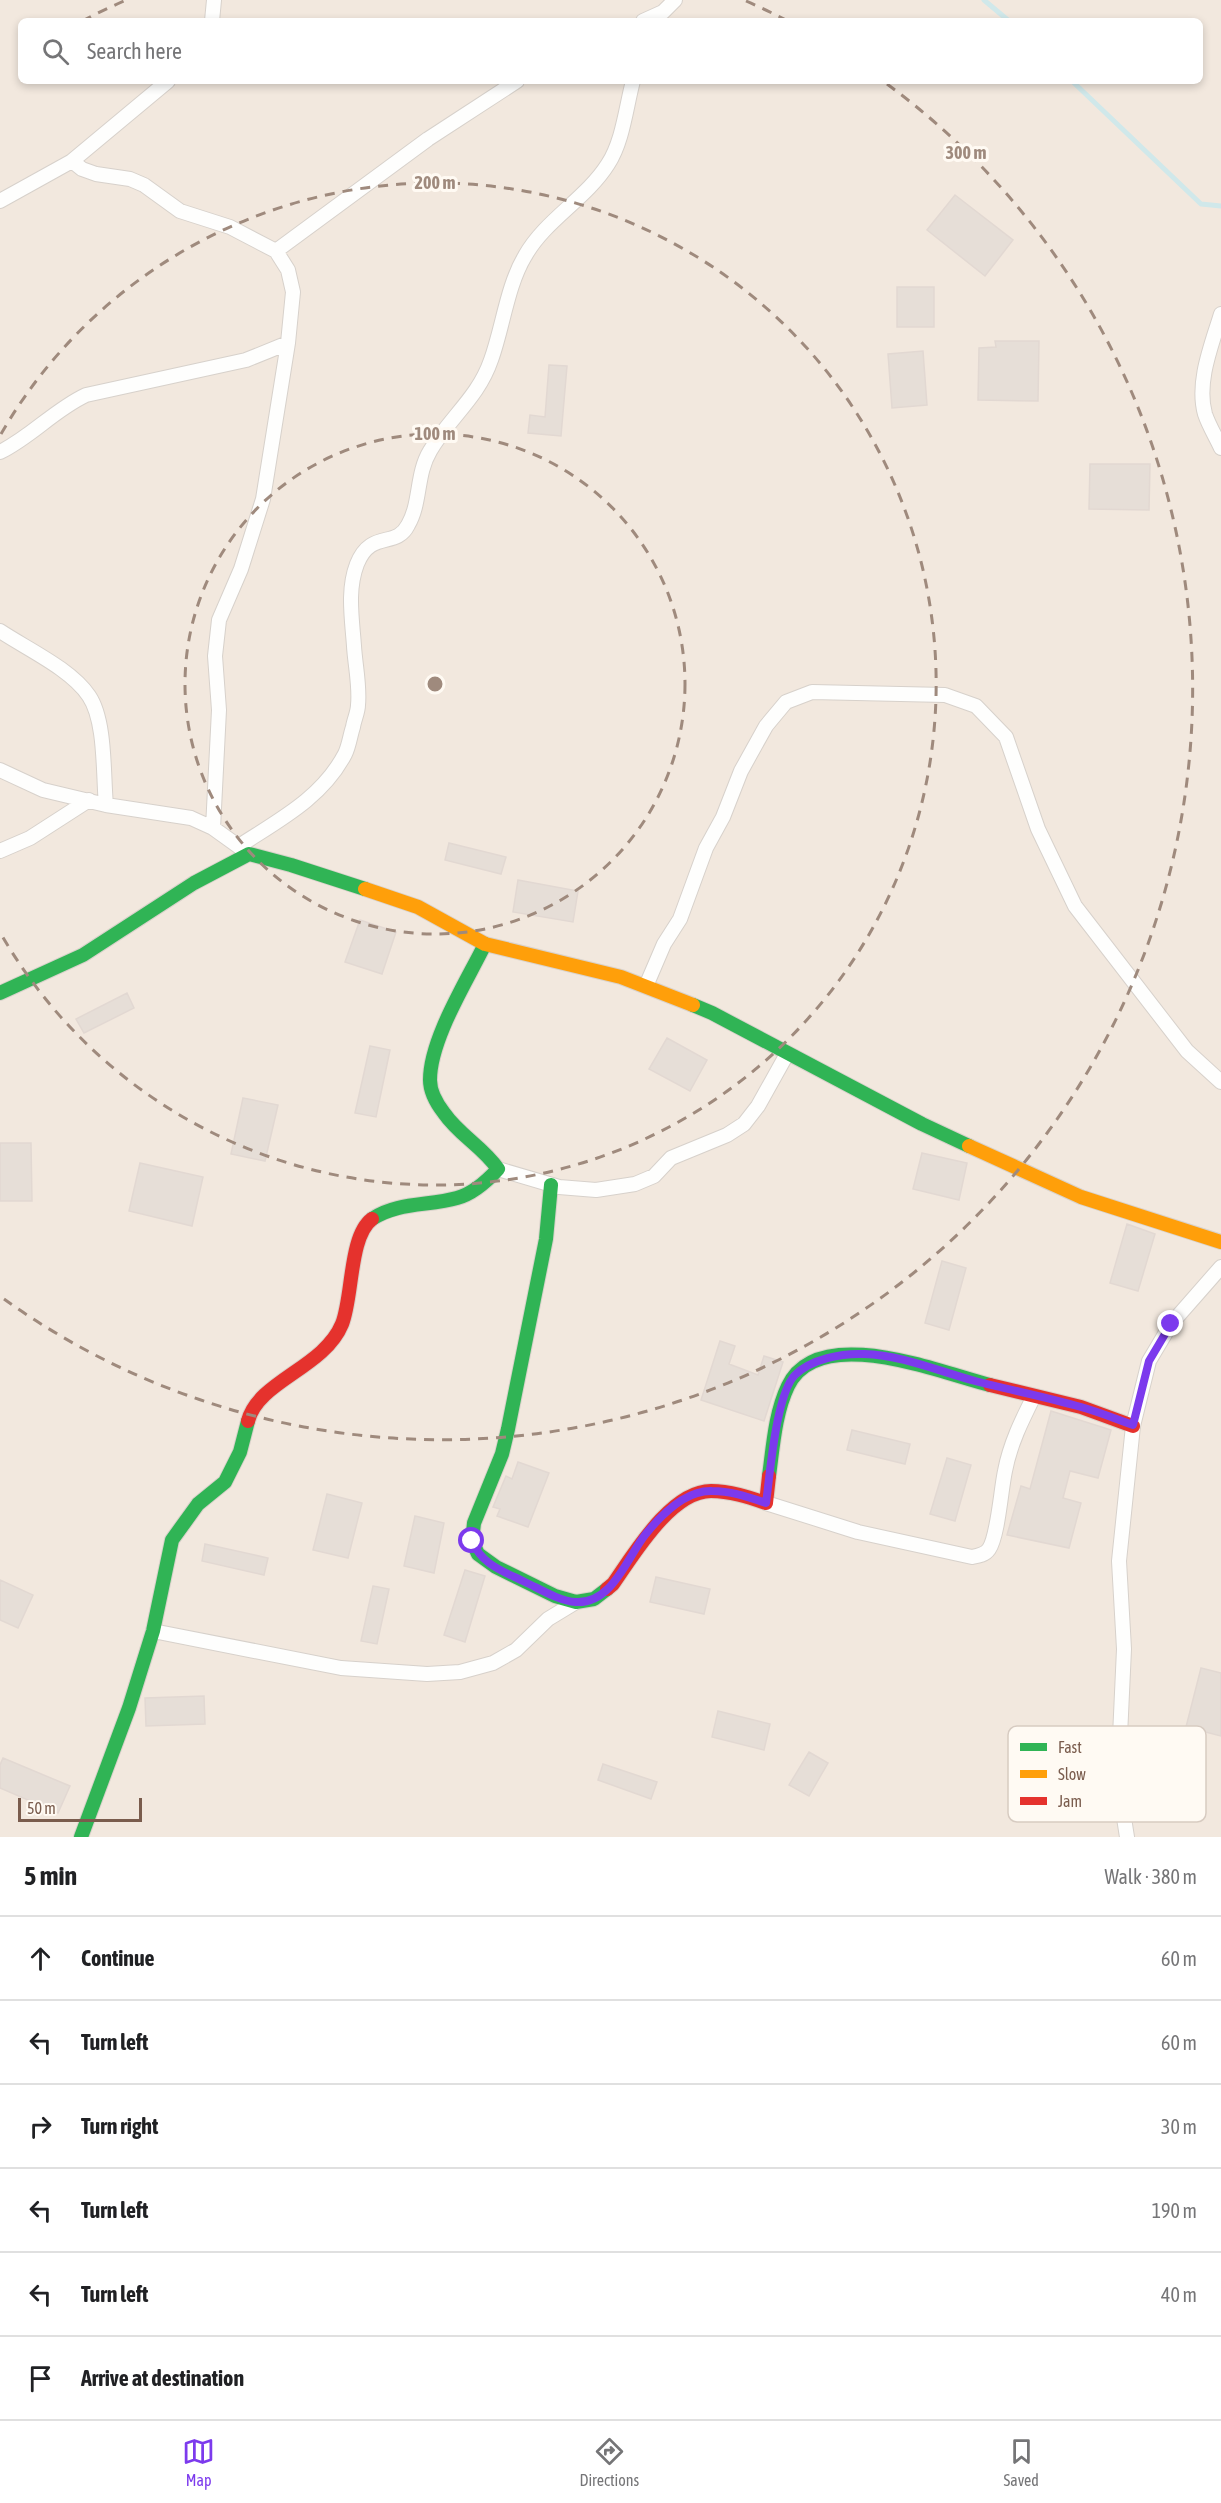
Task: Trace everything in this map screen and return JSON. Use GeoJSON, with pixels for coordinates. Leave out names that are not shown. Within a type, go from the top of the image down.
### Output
{"type":"FeatureCollection","features":[{"type":"Feature","properties":{"kind":"street"},"geometry":{"type":"LineString","coordinates":[[212,18],[214,0]]}},
{"type":"Feature","properties":{"kind":"street"},"geometry":{"type":"LineString","coordinates":[[651,18],[663,12],[675,0]]}},
{"type":"Feature","properties":{"kind":"street"},"geometry":{"type":"LineString","coordinates":[[0,201],[72,161],[164,84]]}},
{"type":"Feature","properties":{"kind":"street"},"geometry":{"type":"LineString","coordinates":[[276,251],[428,139],[512,84]]}},
{"type":"Feature","properties":{"kind":"street"},"geometry":{"type":"LineString","coordinates":[[0,993],[83,955],[244,850],[325,785],[346,753],[359,705],[350,597],[357,563],[373,542],[401,535],[408,527],[414,513],[418,483],[429,452],[472,399],[483,381],[505,320],[513,284],[524,256],[539,236],[594,183],[609,163],[619,136],[632,84]]}},
{"type":"Feature","properties":{"kind":"street"},"geometry":{"type":"LineString","coordinates":[[72,161],[82,169],[96,174],[130,179],[144,185],[180,211],[230,227],[276,251],[288,270],[293,292],[288,343],[263,499],[241,569],[219,620],[215,656],[219,710],[213,828]]}},
{"type":"Feature","properties":{"kind":"street"},"geometry":{"type":"LineString","coordinates":[[1221,314],[1209,351],[1203,388],[1205,413],[1221,448]]}},
{"type":"Feature","properties":{"kind":"street"},"geometry":{"type":"LineString","coordinates":[[0,452],[12,446],[69,403],[86,395],[246,360],[288,343]]}},
{"type":"Feature","properties":{"kind":"street"},"geometry":{"type":"LineString","coordinates":[[0,631],[72,678],[90,697],[99,724],[106,805]]}},
{"type":"Feature","properties":{"kind":"street"},"geometry":{"type":"LineString","coordinates":[[646,986],[664,944],[680,919],[706,848],[723,817],[741,771],[766,726],[786,702],[812,692],[945,695],[976,706],[1006,737],[1038,830],[1075,906],[1187,1050],[1221,1082]]}},
{"type":"Feature","properties":{"kind":"street"},"geometry":{"type":"LineString","coordinates":[[0,770],[43,790],[106,805],[191,818],[213,828],[244,850],[418,907],[485,944],[621,976],[712,1013],[922,1124],[1081,1197],[1221,1242]]}},
{"type":"Feature","properties":{"kind":"street"},"geometry":{"type":"LineString","coordinates":[[0,851],[30,838],[88,800]]}},
{"type":"Feature","properties":{"kind":"street"},"geometry":{"type":"LineString","coordinates":[[485,944],[438,1044],[430,1081],[442,1111],[455,1128],[490,1155],[498,1169],[551,1185],[596,1190],[635,1184],[654,1176],[671,1158],[727,1135],[744,1124],[758,1106],[787,1054]]}},
{"type":"Feature","properties":{"kind":"street"},"geometry":{"type":"LineString","coordinates":[[81,1837],[129,1708],[153,1631],[172,1540],[198,1504],[225,1482],[240,1452],[249,1416],[265,1393],[321,1354],[342,1324],[360,1238],[366,1222],[385,1210],[459,1198],[482,1184],[498,1169]]}},
{"type":"Feature","properties":{"kind":"street"},"geometry":{"type":"LineString","coordinates":[[551,1185],[546,1239],[508,1429],[502,1454],[474,1523],[472,1541],[478,1554],[495,1567],[555,1596],[576,1602]]}},
{"type":"Feature","properties":{"kind":"street"},"geometry":{"type":"LineString","coordinates":[[1120,1726],[1124,1649],[1119,1561],[1133,1425],[1149,1361],[1171,1324],[1221,1267]]}},
{"type":"Feature","properties":{"kind":"street"},"geometry":{"type":"LineString","coordinates":[[766,1503],[773,1450],[785,1391],[795,1375],[809,1366],[832,1357],[863,1354],[899,1359],[1082,1407],[1133,1425]]}},
{"type":"Feature","properties":{"kind":"street"},"geometry":{"type":"LineString","coordinates":[[153,1631],[340,1668],[427,1674],[460,1672],[493,1663],[516,1650],[548,1619],[576,1602],[594,1599],[613,1584],[645,1536],[688,1496],[711,1491],[737,1494],[858,1532],[972,1557],[982,1555],[988,1550],[993,1538],[1005,1469],[1017,1429],[1034,1396]]}},
{"type":"Feature","properties":{"kind":"street"},"geometry":{"type":"LineString","coordinates":[[1125,1822],[1127,1837]]}},
{"type":"Feature","properties":{"kind":"shaded area"},"geometry":{"type":"Polygon","coordinates":[[[0,0],[1221,0],[1221,1837],[0,1837],[0,0]]]}},
{"type":"Feature","properties":{"kind":"building"},"geometry":{"type":"Polygon","coordinates":[[[955,195],[1013,240],[985,276],[927,230],[955,195]]]}},
{"type":"Feature","properties":{"kind":"building"},"geometry":{"type":"Polygon","coordinates":[[[897,287],[934,287],[934,327],[897,327],[897,287]]]}},
{"type":"Feature","properties":{"kind":"building"},"geometry":{"type":"Polygon","coordinates":[[[995,341],[1039,341],[1038,401],[978,400],[979,348],[996,347],[995,341]]]}},
{"type":"Feature","properties":{"kind":"building"},"geometry":{"type":"Polygon","coordinates":[[[923,351],[927,405],[892,408],[888,354],[923,351]]]}},
{"type":"Feature","properties":{"kind":"building"},"geometry":{"type":"Polygon","coordinates":[[[549,365],[567,366],[561,436],[528,433],[530,415],[545,417],[549,365]]]}},
{"type":"Feature","properties":{"kind":"building"},"geometry":{"type":"Polygon","coordinates":[[[1090,464],[1150,464],[1149,510],[1089,509],[1090,464]]]}},
{"type":"Feature","properties":{"kind":"building"},"geometry":{"type":"Polygon","coordinates":[[[449,843],[506,857],[501,874],[445,860],[449,843]]]}},
{"type":"Feature","properties":{"kind":"building"},"geometry":{"type":"Polygon","coordinates":[[[518,880],[578,891],[573,922],[513,912],[518,880]]]}},
{"type":"Feature","properties":{"kind":"building"},"geometry":{"type":"Polygon","coordinates":[[[360,920],[396,932],[382,974],[345,962],[360,920]]]}},
{"type":"Feature","properties":{"kind":"building"},"geometry":{"type":"Polygon","coordinates":[[[127,993],[134,1008],[84,1033],[76,1019],[127,993]]]}},
{"type":"Feature","properties":{"kind":"building"},"geometry":{"type":"Polygon","coordinates":[[[667,1038],[707,1060],[690,1091],[649,1069],[667,1038]]]}},
{"type":"Feature","properties":{"kind":"building"},"geometry":{"type":"Polygon","coordinates":[[[370,1046],[390,1050],[376,1117],[355,1113],[370,1046]]]}},
{"type":"Feature","properties":{"kind":"building"},"geometry":{"type":"Polygon","coordinates":[[[243,1098],[278,1105],[265,1161],[231,1154],[243,1098]]]}},
{"type":"Feature","properties":{"kind":"building"},"geometry":{"type":"Polygon","coordinates":[[[0,1143],[31,1143],[32,1201],[0,1201],[0,1143]]]}},
{"type":"Feature","properties":{"kind":"building"},"geometry":{"type":"Polygon","coordinates":[[[922,1153],[967,1163],[959,1200],[913,1189],[922,1153]]]}},
{"type":"Feature","properties":{"kind":"building"},"geometry":{"type":"Polygon","coordinates":[[[140,1163],[203,1177],[192,1226],[129,1211],[140,1163]]]}},
{"type":"Feature","properties":{"kind":"building"},"geometry":{"type":"Polygon","coordinates":[[[1127,1224],[1155,1234],[1138,1291],[1110,1283],[1127,1224]]]}},
{"type":"Feature","properties":{"kind":"building"},"geometry":{"type":"Polygon","coordinates":[[[942,1261],[966,1268],[949,1330],[925,1323],[942,1261]]]}},
{"type":"Feature","properties":{"kind":"building"},"geometry":{"type":"Polygon","coordinates":[[[720,1341],[735,1346],[729,1364],[758,1375],[764,1356],[783,1362],[764,1421],[701,1400],[720,1341]]]}},
{"type":"Feature","properties":{"kind":"building"},"geometry":{"type":"Polygon","coordinates":[[[1051,1411],[1111,1430],[1098,1478],[1070,1471],[1063,1498],[1081,1503],[1069,1548],[1007,1535],[1021,1486],[1030,1489],[1051,1411]]]}},
{"type":"Feature","properties":{"kind":"building"},"geometry":{"type":"Polygon","coordinates":[[[852,1430],[910,1444],[905,1464],[847,1450],[852,1430]]]}},
{"type":"Feature","properties":{"kind":"building"},"geometry":{"type":"Polygon","coordinates":[[[947,1458],[971,1465],[955,1521],[930,1514],[947,1458]]]}},
{"type":"Feature","properties":{"kind":"building"},"geometry":{"type":"Polygon","coordinates":[[[518,1462],[549,1473],[528,1527],[497,1516],[500,1509],[493,1507],[506,1476],[512,1479],[518,1462]]]}},
{"type":"Feature","properties":{"kind":"building"},"geometry":{"type":"Polygon","coordinates":[[[327,1494],[362,1503],[348,1558],[313,1550],[327,1494]]]}},
{"type":"Feature","properties":{"kind":"building"},"geometry":{"type":"Polygon","coordinates":[[[415,1516],[444,1523],[434,1573],[404,1566],[415,1516]]]}},
{"type":"Feature","properties":{"kind":"building"},"geometry":{"type":"Polygon","coordinates":[[[205,1544],[268,1558],[264,1575],[202,1561],[205,1544]]]}},
{"type":"Feature","properties":{"kind":"building"},"geometry":{"type":"Polygon","coordinates":[[[465,1570],[485,1576],[465,1642],[444,1635],[465,1570]]]}},
{"type":"Feature","properties":{"kind":"building"},"geometry":{"type":"Polygon","coordinates":[[[656,1577],[710,1589],[704,1614],[650,1602],[656,1577]]]}},
{"type":"Feature","properties":{"kind":"building"},"geometry":{"type":"Polygon","coordinates":[[[0,1580],[33,1595],[18,1628],[0,1620],[0,1580]]]}},
{"type":"Feature","properties":{"kind":"building"},"geometry":{"type":"Polygon","coordinates":[[[373,1586],[389,1589],[377,1644],[361,1641],[373,1586]]]}},
{"type":"Feature","properties":{"kind":"building"},"geometry":{"type":"Polygon","coordinates":[[[1201,1668],[1221,1673],[1221,1736],[1206,1732],[1206,1726],[1186,1726],[1201,1668]]]}},
{"type":"Feature","properties":{"kind":"building"},"geometry":{"type":"Polygon","coordinates":[[[204,1696],[205,1724],[146,1726],[145,1698],[204,1696]]]}},
{"type":"Feature","properties":{"kind":"building"},"geometry":{"type":"Polygon","coordinates":[[[718,1711],[770,1724],[764,1750],[712,1737],[718,1711]]]}},
{"type":"Feature","properties":{"kind":"building"},"geometry":{"type":"Polygon","coordinates":[[[809,1752],[828,1763],[809,1796],[789,1785],[809,1752]]]}},
{"type":"Feature","properties":{"kind":"building"},"geometry":{"type":"Polygon","coordinates":[[[3,1758],[70,1786],[58,1813],[0,1788],[0,1765],[3,1758]]]}},
{"type":"Feature","properties":{"kind":"building"},"geometry":{"type":"Polygon","coordinates":[[[603,1764],[657,1782],[651,1799],[598,1780],[603,1764]]]}},
{"type":"Feature","properties":{"kind":"waterway"},"geometry":{"type":"LineString","coordinates":[[984,0],[1005,18]]}},
{"type":"Feature","properties":{"kind":"waterway"},"geometry":{"type":"LineString","coordinates":[[1075,84],[1201,204],[1221,206]]}},
{"type":"Feature","properties":{"kind":"traffic: fast"},"geometry":{"type":"LineString","coordinates":[[0,993],[83,955],[194,883],[249,854],[365,889]]}},
{"type":"Feature","properties":{"kind":"traffic: fast"},"geometry":{"type":"LineString","coordinates":[[372,1219],[392,1210],[463,1196],[479,1186],[498,1169],[450,1121],[434,1097],[430,1080],[436,1047],[443,1029],[485,944]]}},
{"type":"Feature","properties":{"kind":"traffic: fast"},"geometry":{"type":"LineString","coordinates":[[693,1005],[969,1146]]}},
{"type":"Feature","properties":{"kind":"traffic: fast"},"geometry":{"type":"LineString","coordinates":[[551,1185],[546,1239],[508,1429],[502,1454],[474,1523],[472,1541],[478,1554],[496,1567],[555,1596],[576,1602],[594,1599],[607,1589]]}},
{"type":"Feature","properties":{"kind":"traffic: fast"},"geometry":{"type":"LineString","coordinates":[[769,1476],[777,1419],[788,1386],[803,1367],[825,1357],[852,1354],[882,1357],[990,1385]]}},
{"type":"Feature","properties":{"kind":"traffic: fast"},"geometry":{"type":"LineString","coordinates":[[81,1837],[129,1708],[153,1631],[172,1540],[198,1504],[225,1482],[240,1452],[248,1421]]}},
{"type":"Feature","properties":{"kind":"traffic: slow"},"geometry":{"type":"LineString","coordinates":[[365,889],[418,907],[485,944],[621,977],[693,1005]]}},
{"type":"Feature","properties":{"kind":"traffic: slow"},"geometry":{"type":"LineString","coordinates":[[969,1146],[1081,1197],[1221,1242]]}},
{"type":"Feature","properties":{"kind":"traffic: jam"},"geometry":{"type":"LineString","coordinates":[[248,1421],[254,1407],[264,1395],[321,1352],[333,1339],[346,1312],[359,1239],[372,1219]]}},
{"type":"Feature","properties":{"kind":"traffic: jam"},"geometry":{"type":"LineString","coordinates":[[990,1385],[1081,1407],[1133,1426]]}},
{"type":"Feature","properties":{"kind":"traffic: jam"},"geometry":{"type":"LineString","coordinates":[[607,1589],[655,1526],[682,1501],[696,1494],[718,1491],[766,1503],[769,1476]]}},
{"type":"Feature","properties":{"kind":"route"},"geometry":{"type":"LineString","coordinates":[[472,1541],[478,1554],[495,1567],[555,1596],[576,1602],[594,1599],[613,1584],[645,1536],[688,1496],[711,1491],[737,1494],[766,1503],[773,1450],[785,1391],[795,1375],[809,1366],[832,1357],[863,1354],[899,1359],[1082,1407],[1133,1425],[1149,1361],[1171,1324]]}}]}
